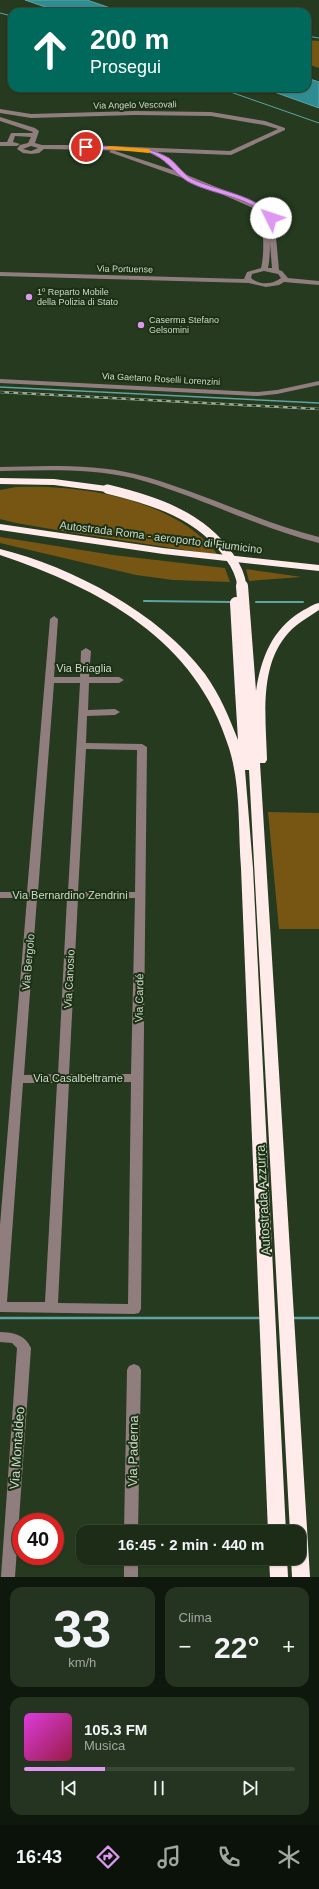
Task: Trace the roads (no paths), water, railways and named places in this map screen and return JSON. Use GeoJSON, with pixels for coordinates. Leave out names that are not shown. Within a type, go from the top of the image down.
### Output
{"type":"FeatureCollection","features":[{"type":"Feature","properties":{"kind":"highway"},"geometry":{"type":"LineString","coordinates":[[0,481],[66,483],[105,491],[145,504],[178,519],[201,534],[222,556],[230,571],[235,589],[261,867]]}},
{"type":"Feature","properties":{"kind":"highway"},"geometry":{"type":"LineString","coordinates":[[0,488],[40,485],[105,491]]}},
{"type":"Feature","properties":{"kind":"highway"},"geometry":{"type":"LineString","coordinates":[[0,522],[33,529],[46,534]]}},
{"type":"Feature","properties":{"kind":"highway","name":"Autostrada Roma - aeroporto di Fiumicino"},"geometry":{"type":"LineString","coordinates":[[0,527],[216,558],[319,568]]}},
{"type":"Feature","properties":{"kind":"highway","name":"Autostrada Roma - aeroporto di Fiumicino"},"geometry":{"type":"LineString","coordinates":[[0,533],[199,562],[319,574]]}},
{"type":"Feature","properties":{"kind":"highway"},"geometry":{"type":"LineString","coordinates":[[0,552],[52,570],[104,594],[150,625],[191,663],[214,697],[226,720],[236,749],[241,788],[247,868]]}},
{"type":"Feature","properties":{"kind":"highway"},"geometry":{"type":"LineString","coordinates":[[261,867],[262,680],[265,665],[279,634],[298,618],[319,606]]}},
{"type":"Feature","properties":{"kind":"highway"},"geometry":{"type":"LineString","coordinates":[[245,691],[247,868]]}},
{"type":"Feature","properties":{"kind":"highway","name":"Autostrada Azzurra"},"geometry":{"type":"LineString","coordinates":[[261,867],[299,1525]]}},
{"type":"Feature","properties":{"kind":"highway","name":"Autostrada Azzurra"},"geometry":{"type":"LineString","coordinates":[[247,868],[277,1525]]}},
{"type":"Feature","properties":{"kind":"highway"},"geometry":{"type":"LineString","coordinates":[[278,1565],[279,1577]]}},
{"type":"Feature","properties":{"kind":"highway"},"geometry":{"type":"LineString","coordinates":[[300,1565],[301,1577]]}},
{"type":"Feature","properties":{"kind":"street","name":"Via Angelo Vescovali"},"geometry":{"type":"LineString","coordinates":[[0,111],[32,116],[140,113],[209,114],[271,124],[282,129],[235,152],[179,151]]}},
{"type":"Feature","properties":{"kind":"street"},"geometry":{"type":"LineString","coordinates":[[0,119],[36,131],[31,144]]}},
{"type":"Feature","properties":{"kind":"street"},"geometry":{"type":"LineString","coordinates":[[10,142],[13,134],[35,135]]}},
{"type":"Feature","properties":{"kind":"street"},"geometry":{"type":"LineString","coordinates":[[20,147],[23,134]]}},
{"type":"Feature","properties":{"kind":"street"},"geometry":{"type":"LineString","coordinates":[[0,145],[10,142],[32,153],[42,149],[118,145],[146,150],[179,151]]}},
{"type":"Feature","properties":{"kind":"street"},"geometry":{"type":"LineString","coordinates":[[0,145],[20,147],[31,144],[42,149],[88,152],[113,156],[249,206],[258,212],[263,220],[267,263],[264,269]]}},
{"type":"Feature","properties":{"kind":"street"},"geometry":{"type":"LineString","coordinates":[[67,148],[114,152],[252,203],[268,213],[272,224],[276,271]]}},
{"type":"Feature","properties":{"kind":"street"},"geometry":{"type":"LineString","coordinates":[[146,150],[167,160],[189,179]]}},
{"type":"Feature","properties":{"kind":"street"},"geometry":{"type":"LineString","coordinates":[[165,151],[167,160]]}},
{"type":"Feature","properties":{"kind":"street"},"geometry":{"type":"LineString","coordinates":[[167,160],[168,155],[179,151]]}},
{"type":"Feature","properties":{"kind":"street"},"geometry":{"type":"LineString","coordinates":[[249,281],[247,276],[249,273],[264,269],[283,274],[285,278],[283,280],[319,283]]}},
{"type":"Feature","properties":{"kind":"street","name":"Via Portuense"},"geometry":{"type":"LineString","coordinates":[[0,274],[249,281],[264,285],[275,284],[283,280]]}},
{"type":"Feature","properties":{"kind":"street","name":"Via Gaetano Roselli Lorenzini"},"geometry":{"type":"LineString","coordinates":[[0,381],[258,394],[277,392],[319,383]]}},
{"type":"Feature","properties":{"kind":"street"},"geometry":{"type":"LineString","coordinates":[[0,469],[79,469],[128,475],[160,484],[283,530],[319,540]]}},
{"type":"Feature","properties":{"kind":"street","name":"Via Bergolo"},"geometry":{"type":"LineString","coordinates":[[0,1306],[54,619]]}},
{"type":"Feature","properties":{"kind":"street","name":"Via Canosio"},"geometry":{"type":"LineString","coordinates":[[51,1308],[84,713],[86,651]]}},
{"type":"Feature","properties":{"kind":"street","name":"Via Briaglia"},"geometry":{"type":"LineString","coordinates":[[50,680],[119,680]]}},
{"type":"Feature","properties":{"kind":"street"},"geometry":{"type":"LineString","coordinates":[[84,713],[115,712]]}},
{"type":"Feature","properties":{"kind":"street","name":"Via Cardé"},"geometry":{"type":"LineString","coordinates":[[51,1308],[134,1309],[142,747],[82,746]]}},
{"type":"Feature","properties":{"kind":"street","name":"Via Bernardino Zendrini"},"geometry":{"type":"LineString","coordinates":[[0,895],[140,895]]}},
{"type":"Feature","properties":{"kind":"street","name":"Via Casalbeltrame"},"geometry":{"type":"LineString","coordinates":[[18,1079],[138,1078]]}},
{"type":"Feature","properties":{"kind":"street"},"geometry":{"type":"LineString","coordinates":[[0,1306],[51,1308]]}},
{"type":"Feature","properties":{"kind":"street","name":"Via Montaldeo"},"geometry":{"type":"LineString","coordinates":[[0,1337],[15,1339],[22,1343],[24,1348],[8,1577]]}},
{"type":"Feature","properties":{"kind":"street","name":"Via Paderna"},"geometry":{"type":"LineString","coordinates":[[132,1525],[134,1370]]}},
{"type":"Feature","properties":{"kind":"street"},"geometry":{"type":"LineString","coordinates":[[131,1565],[131,1577]]}},
{"type":"Feature","properties":{"kind":"water"},"geometry":{"type":"Polygon","coordinates":[[[25,0],[87,0],[110,8],[48,8],[25,0]]]}},
{"type":"Feature","properties":{"kind":"water"},"geometry":{"type":"Polygon","coordinates":[[[311,79],[319,82],[319,108],[274,92],[311,92],[311,79]]]}},
{"type":"Feature","properties":{"kind":"waterway"},"geometry":{"type":"LineString","coordinates":[[0,13],[8,15]]}},
{"type":"Feature","properties":{"kind":"waterway"},"geometry":{"type":"LineString","coordinates":[[311,37],[319,38]]}},
{"type":"Feature","properties":{"kind":"waterway"},"geometry":{"type":"LineString","coordinates":[[230,92],[319,123]]}},
{"type":"Feature","properties":{"kind":"waterway"},"geometry":{"type":"LineString","coordinates":[[0,387],[319,403]]}},
{"type":"Feature","properties":{"kind":"waterway"},"geometry":{"type":"LineString","coordinates":[[144,601],[231,602]]}},
{"type":"Feature","properties":{"kind":"waterway"},"geometry":{"type":"LineString","coordinates":[[256,602],[303,602]]}},
{"type":"Feature","properties":{"kind":"waterway"},"geometry":{"type":"LineString","coordinates":[[0,1318],[262,1318]]}},
{"type":"Feature","properties":{"kind":"waterway"},"geometry":{"type":"LineString","coordinates":[[292,1318],[319,1318]]}},
{"type":"Feature","properties":{"kind":"railway"},"geometry":{"type":"LineString","coordinates":[[0,392],[319,409]]}},
{"type":"Feature","properties":{"kind":"place","name":"1º Reparto Mobile della Polizia di Stato"},"geometry":{"type":"Point","coordinates":[29,297]}},
{"type":"Feature","properties":{"kind":"place","name":"Caserma Stefano Gelsomini"},"geometry":{"type":"Point","coordinates":[141,325]}}]}
